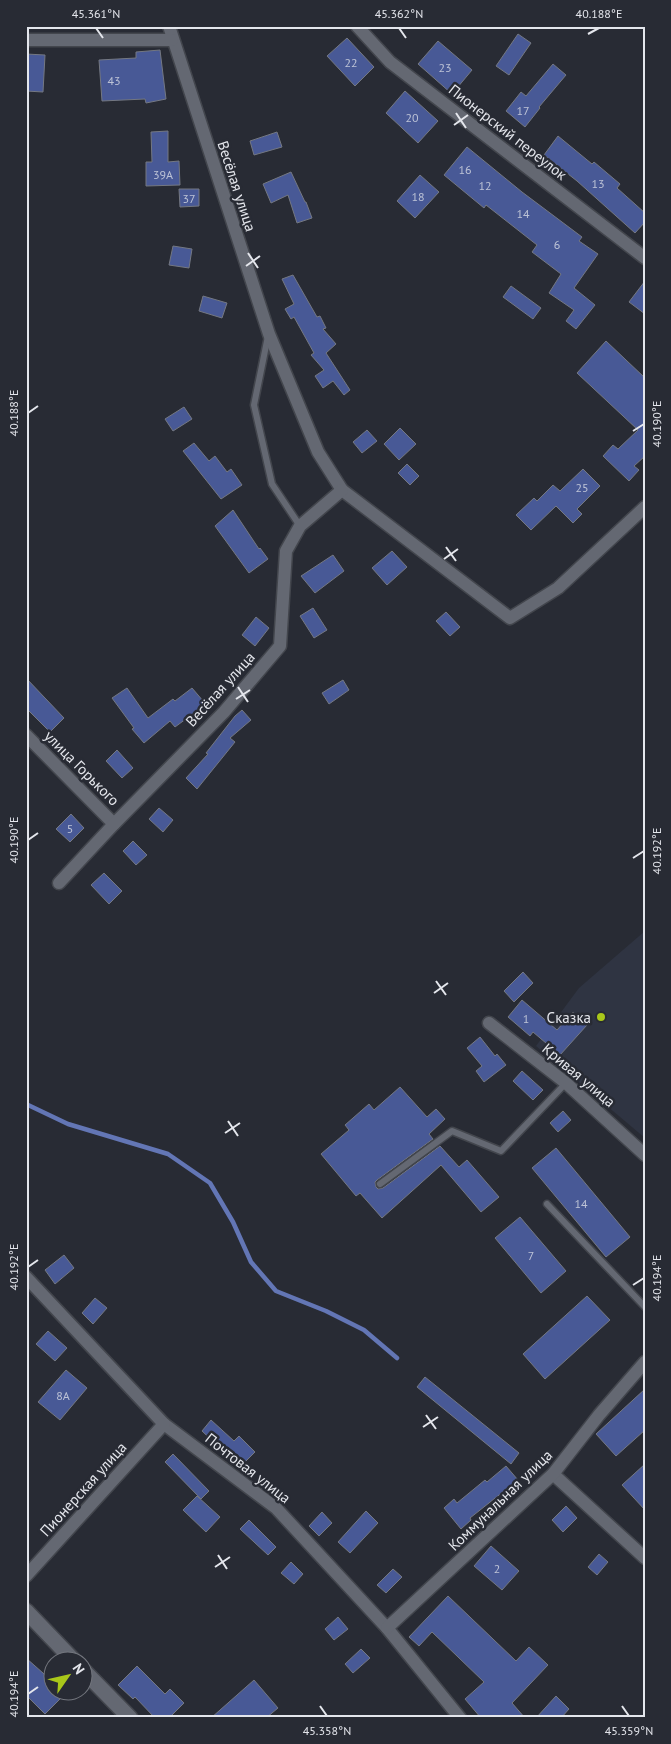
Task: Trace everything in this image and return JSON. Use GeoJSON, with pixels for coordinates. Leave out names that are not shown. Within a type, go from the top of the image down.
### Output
{"type":"FeatureCollection","features":[{"type":"Feature","properties":{"kind":"street","name":"Весёлая улица"},"geometry":{"type":"LineString","coordinates":[[168,26],[269,334],[318,452],[342,490],[510,618],[558,588],[645,507]]}},
{"type":"Feature","properties":{"kind":"street","name":"Пионерский переулок"},"geometry":{"type":"LineString","coordinates":[[357,26],[390,62],[645,258]]}},
{"type":"Feature","properties":{"kind":"street"},"geometry":{"type":"LineString","coordinates":[[26,40],[172,40]]}},
{"type":"Feature","properties":{"kind":"street","name":"Весёлая улица"},"geometry":{"type":"LineString","coordinates":[[59,883],[224,712],[280,646],[286,552],[300,526],[342,490]]}},
{"type":"Feature","properties":{"kind":"street","name":"улица Горького"},"geometry":{"type":"LineString","coordinates":[[26,735],[114,824]]}},
{"type":"Feature","properties":{"kind":"street","name":"Кривая улица"},"geometry":{"type":"LineString","coordinates":[[489,1023],[566,1083],[645,1155]]}},
{"type":"Feature","properties":{"kind":"street","name":"Почтовая улица"},"geometry":{"type":"LineString","coordinates":[[26,1277],[164,1424],[276,1508],[387,1628],[460,1718]]}},
{"type":"Feature","properties":{"kind":"street","name":"Коммунальная улица"},"geometry":{"type":"LineString","coordinates":[[387,1628],[553,1474],[599,1415],[645,1362]]}},
{"type":"Feature","properties":{"kind":"street","name":"Пионерская улица"},"geometry":{"type":"LineString","coordinates":[[26,1576],[164,1424]]}},
{"type":"Feature","properties":{"kind":"street"},"geometry":{"type":"LineString","coordinates":[[553,1474],[645,1558]]}},
{"type":"Feature","properties":{"kind":"street"},"geometry":{"type":"LineString","coordinates":[[26,1612],[65,1652]]}},
{"type":"Feature","properties":{"kind":"street"},"geometry":{"type":"LineString","coordinates":[[92,1679],[130,1718]]}},
{"type":"Feature","properties":{"kind":"lane"},"geometry":{"type":"LineString","coordinates":[[269,334],[254,405],[272,484],[300,526]]}},
{"type":"Feature","properties":{"kind":"lane"},"geometry":{"type":"LineString","coordinates":[[380,1184],[452,1131],[501,1151],[566,1083]]}},
{"type":"Feature","properties":{"kind":"lane"},"geometry":{"type":"LineString","coordinates":[[547,1204],[645,1307]]}},
{"type":"Feature","properties":{"kind":"shaded area","name":"Сказка"},"geometry":{"type":"Polygon","coordinates":[[[645,931],[645,1138],[536,1046],[579,988],[645,931]]]}},
{"type":"Feature","properties":{"kind":"building"},"geometry":{"type":"Polygon","coordinates":[[[518,34],[531,43],[509,75],[496,66],[518,34]]]}},
{"type":"Feature","properties":{"kind":"building"},"geometry":{"type":"Polygon","coordinates":[[[347,38],[374,67],[355,86],[327,56],[347,38]]]}},
{"type":"Feature","properties":{"kind":"building"},"geometry":{"type":"Polygon","coordinates":[[[438,41],[472,70],[452,94],[418,64],[438,41]]]}},
{"type":"Feature","properties":{"kind":"building"},"geometry":{"type":"Polygon","coordinates":[[[160,50],[166,99],[146,103],[145,99],[102,101],[99,60],[136,58],[136,52],[160,50]]]}},
{"type":"Feature","properties":{"kind":"building"},"geometry":{"type":"Polygon","coordinates":[[[26,54],[45,55],[43,92],[26,91],[26,54]]]}},
{"type":"Feature","properties":{"kind":"building"},"geometry":{"type":"Polygon","coordinates":[[[553,64],[566,75],[525,127],[506,111],[521,92],[526,96],[553,64]]]}},
{"type":"Feature","properties":{"kind":"building"},"geometry":{"type":"Polygon","coordinates":[[[405,91],[438,121],[418,143],[386,113],[405,91]]]}},
{"type":"Feature","properties":{"kind":"building"},"geometry":{"type":"Polygon","coordinates":[[[168,131],[168,162],[179,161],[180,185],[146,186],[146,162],[152,162],[151,132],[168,131]]]}},
{"type":"Feature","properties":{"kind":"building"},"geometry":{"type":"Polygon","coordinates":[[[277,132],[282,147],[254,155],[250,141],[277,132]]]}},
{"type":"Feature","properties":{"kind":"building"},"geometry":{"type":"Polygon","coordinates":[[[558,136],[620,184],[617,188],[645,213],[645,222],[635,233],[577,181],[544,155],[558,136]]]}},
{"type":"Feature","properties":{"kind":"building"},"geometry":{"type":"Polygon","coordinates":[[[467,147],[522,192],[582,237],[579,241],[598,254],[574,288],[595,305],[576,329],[566,321],[574,310],[549,293],[561,274],[532,252],[537,245],[486,205],[484,208],[444,175],[467,147]]]}},
{"type":"Feature","properties":{"kind":"building"},"geometry":{"type":"Polygon","coordinates":[[[291,172],[312,218],[297,223],[288,195],[271,203],[263,184],[291,172]]]}},
{"type":"Feature","properties":{"kind":"building"},"geometry":{"type":"Polygon","coordinates":[[[420,175],[439,192],[415,218],[397,201],[420,175]]]}},
{"type":"Feature","properties":{"kind":"building"},"geometry":{"type":"Polygon","coordinates":[[[179,189],[199,189],[199,206],[180,207],[179,189]]]}},
{"type":"Feature","properties":{"kind":"building"},"geometry":{"type":"Polygon","coordinates":[[[173,246],[192,249],[189,268],[169,265],[173,246]]]}},
{"type":"Feature","properties":{"kind":"building"},"geometry":{"type":"Polygon","coordinates":[[[293,275],[317,317],[320,316],[326,328],[323,329],[336,344],[326,353],[350,390],[344,395],[333,381],[323,388],[315,376],[324,370],[311,355],[314,353],[294,317],[291,319],[285,309],[294,304],[282,279],[293,275]]]}},
{"type":"Feature","properties":{"kind":"building"},"geometry":{"type":"Polygon","coordinates":[[[645,281],[645,314],[629,302],[645,281]]]}},
{"type":"Feature","properties":{"kind":"building"},"geometry":{"type":"Polygon","coordinates":[[[511,286],[541,308],[533,319],[503,297],[511,286]]]}},
{"type":"Feature","properties":{"kind":"building"},"geometry":{"type":"Polygon","coordinates":[[[203,296],[227,303],[222,318],[199,311],[203,296]]]}},
{"type":"Feature","properties":{"kind":"building"},"geometry":{"type":"Polygon","coordinates":[[[606,341],[645,378],[645,456],[634,466],[639,470],[629,481],[603,456],[613,445],[618,449],[638,430],[577,373],[606,341]]]}},
{"type":"Feature","properties":{"kind":"building"},"geometry":{"type":"Polygon","coordinates":[[[184,407],[192,419],[173,431],[165,419],[184,407]]]}},
{"type":"Feature","properties":{"kind":"building"},"geometry":{"type":"Polygon","coordinates":[[[400,428],[416,444],[399,460],[384,444],[400,428]]]}},
{"type":"Feature","properties":{"kind":"building"},"geometry":{"type":"Polygon","coordinates":[[[367,430],[377,441],[362,453],[353,442],[367,430]]]}},
{"type":"Feature","properties":{"kind":"building"},"geometry":{"type":"Polygon","coordinates":[[[194,443],[209,461],[215,456],[227,472],[231,469],[242,485],[221,499],[183,451],[194,443]]]}},
{"type":"Feature","properties":{"kind":"building"},"geometry":{"type":"Polygon","coordinates":[[[407,464],[419,476],[410,485],[398,473],[407,464]]]}},
{"type":"Feature","properties":{"kind":"building"},"geometry":{"type":"Polygon","coordinates":[[[583,469],[600,486],[577,509],[582,514],[573,523],[556,506],[531,530],[516,515],[534,498],[537,501],[553,485],[560,491],[583,469]]]}},
{"type":"Feature","properties":{"kind":"building"},"geometry":{"type":"Polygon","coordinates":[[[233,510],[259,549],[268,559],[249,573],[215,526],[233,510]]]}},
{"type":"Feature","properties":{"kind":"building"},"geometry":{"type":"Polygon","coordinates":[[[392,551],[407,567],[387,585],[372,568],[392,551]]]}},
{"type":"Feature","properties":{"kind":"building"},"geometry":{"type":"Polygon","coordinates":[[[333,555],[344,571],[315,593],[301,576],[333,555]]]}},
{"type":"Feature","properties":{"kind":"building"},"geometry":{"type":"Polygon","coordinates":[[[313,608],[327,630],[314,638],[300,616],[313,608]]]}},
{"type":"Feature","properties":{"kind":"building"},"geometry":{"type":"Polygon","coordinates":[[[446,612],[460,627],[450,636],[436,621],[446,612]]]}},
{"type":"Feature","properties":{"kind":"building"},"geometry":{"type":"Polygon","coordinates":[[[256,617],[269,628],[255,646],[242,635],[256,617]]]}},
{"type":"Feature","properties":{"kind":"building"},"geometry":{"type":"Polygon","coordinates":[[[26,678],[64,718],[50,732],[26,708],[26,678]]]}},
{"type":"Feature","properties":{"kind":"building"},"geometry":{"type":"Polygon","coordinates":[[[343,680],[349,690],[329,704],[322,693],[343,680]]]}},
{"type":"Feature","properties":{"kind":"building"},"geometry":{"type":"Polygon","coordinates":[[[127,688],[148,718],[173,699],[175,701],[192,688],[210,709],[198,719],[194,713],[175,727],[170,721],[144,743],[132,729],[134,728],[112,698],[127,688]]]}},
{"type":"Feature","properties":{"kind":"building"},"geometry":{"type":"Polygon","coordinates":[[[242,710],[251,720],[230,738],[235,742],[197,789],[186,778],[208,754],[206,753],[235,716],[242,710]]]}},
{"type":"Feature","properties":{"kind":"building"},"geometry":{"type":"Polygon","coordinates":[[[117,750],[133,768],[122,778],[106,761],[117,750]]]}},
{"type":"Feature","properties":{"kind":"building"},"geometry":{"type":"Polygon","coordinates":[[[159,808],[173,820],[163,832],[149,819],[159,808]]]}},
{"type":"Feature","properties":{"kind":"building"},"geometry":{"type":"Polygon","coordinates":[[[71,814],[84,828],[70,842],[56,829],[71,814]]]}},
{"type":"Feature","properties":{"kind":"building"},"geometry":{"type":"Polygon","coordinates":[[[133,841],[147,855],[136,865],[123,851],[133,841]]]}},
{"type":"Feature","properties":{"kind":"building"},"geometry":{"type":"Polygon","coordinates":[[[104,873],[122,891],[109,904],[91,885],[104,873]]]}},
{"type":"Feature","properties":{"kind":"building"},"geometry":{"type":"Polygon","coordinates":[[[523,972],[533,983],[514,1002],[504,991],[523,972]]]}},
{"type":"Feature","properties":{"kind":"building"},"geometry":{"type":"Polygon","coordinates":[[[522,1000],[557,1030],[573,1012],[587,1025],[560,1055],[533,1032],[530,1036],[508,1017],[522,1000]]]}},
{"type":"Feature","properties":{"kind":"building"},"geometry":{"type":"Polygon","coordinates":[[[480,1037],[495,1056],[497,1054],[506,1065],[484,1082],[476,1071],[482,1066],[467,1048],[480,1037]]]}},
{"type":"Feature","properties":{"kind":"building"},"geometry":{"type":"Polygon","coordinates":[[[522,1071],[543,1090],[533,1100],[513,1081],[522,1071]]]}},
{"type":"Feature","properties":{"kind":"building"},"geometry":{"type":"Polygon","coordinates":[[[400,1087],[427,1117],[436,1109],[445,1119],[429,1134],[433,1139],[377,1180],[375,1182],[376,1187],[378,1189],[383,1188],[440,1146],[459,1167],[467,1160],[499,1197],[481,1212],[441,1165],[382,1218],[360,1193],[356,1196],[321,1154],[349,1130],[345,1125],[369,1104],[374,1110],[400,1087]]]}},
{"type":"Feature","properties":{"kind":"building"},"geometry":{"type":"Polygon","coordinates":[[[563,1111],[571,1120],[558,1132],[550,1123],[563,1111]]]}},
{"type":"Feature","properties":{"kind":"building"},"geometry":{"type":"Polygon","coordinates":[[[556,1148],[630,1237],[606,1257],[532,1168],[556,1148]]]}},
{"type":"Feature","properties":{"kind":"building"},"geometry":{"type":"Polygon","coordinates":[[[520,1217],[566,1271],[541,1293],[495,1238],[520,1217]]]}},
{"type":"Feature","properties":{"kind":"building"},"geometry":{"type":"Polygon","coordinates":[[[64,1255],[74,1268],[55,1284],[45,1270],[64,1255]]]}},
{"type":"Feature","properties":{"kind":"building"},"geometry":{"type":"Polygon","coordinates":[[[587,1296],[610,1320],[545,1379],[523,1354],[587,1296]]]}},
{"type":"Feature","properties":{"kind":"building"},"geometry":{"type":"Polygon","coordinates":[[[95,1298],[107,1308],[93,1324],[82,1313],[95,1298]]]}},
{"type":"Feature","properties":{"kind":"building"},"geometry":{"type":"Polygon","coordinates":[[[48,1331],[67,1348],[55,1361],[36,1344],[48,1331]]]}},
{"type":"Feature","properties":{"kind":"building"},"geometry":{"type":"Polygon","coordinates":[[[66,1370],[87,1388],[60,1420],[38,1402],[66,1370]]]}},
{"type":"Feature","properties":{"kind":"building"},"geometry":{"type":"Polygon","coordinates":[[[425,1377],[519,1453],[511,1464],[417,1387],[425,1377]]]}},
{"type":"Feature","properties":{"kind":"building"},"geometry":{"type":"Polygon","coordinates":[[[645,1389],[645,1430],[616,1456],[596,1434],[645,1389]]]}},
{"type":"Feature","properties":{"kind":"building"},"geometry":{"type":"Polygon","coordinates":[[[211,1420],[234,1441],[239,1436],[255,1452],[240,1467],[202,1431],[211,1420]]]}},
{"type":"Feature","properties":{"kind":"building"},"geometry":{"type":"Polygon","coordinates":[[[173,1454],[209,1491],[201,1499],[165,1462],[173,1454]]]}},
{"type":"Feature","properties":{"kind":"building"},"geometry":{"type":"Polygon","coordinates":[[[645,1464],[645,1510],[622,1485],[645,1464]]]}},
{"type":"Feature","properties":{"kind":"building"},"geometry":{"type":"Polygon","coordinates":[[[506,1466],[518,1480],[470,1518],[471,1520],[461,1529],[444,1508],[454,1499],[457,1503],[506,1466]]]}},
{"type":"Feature","properties":{"kind":"building"},"geometry":{"type":"Polygon","coordinates":[[[197,1496],[220,1517],[206,1532],[183,1510],[197,1496]]]}},
{"type":"Feature","properties":{"kind":"building"},"geometry":{"type":"Polygon","coordinates":[[[566,1506],[577,1518],[563,1532],[552,1520],[566,1506]]]}},
{"type":"Feature","properties":{"kind":"building"},"geometry":{"type":"Polygon","coordinates":[[[366,1511],[378,1523],[350,1553],[338,1542],[366,1511]]]}},
{"type":"Feature","properties":{"kind":"building"},"geometry":{"type":"Polygon","coordinates":[[[322,1512],[332,1523],[319,1536],[309,1526],[322,1512]]]}},
{"type":"Feature","properties":{"kind":"building"},"geometry":{"type":"Polygon","coordinates":[[[249,1520],[276,1547],[268,1555],[240,1529],[249,1520]]]}},
{"type":"Feature","properties":{"kind":"building"},"geometry":{"type":"Polygon","coordinates":[[[491,1546],[519,1571],[502,1590],[474,1566],[491,1546]]]}},
{"type":"Feature","properties":{"kind":"building"},"geometry":{"type":"Polygon","coordinates":[[[599,1554],[608,1562],[597,1575],[588,1567],[599,1554]]]}},
{"type":"Feature","properties":{"kind":"building"},"geometry":{"type":"Polygon","coordinates":[[[291,1562],[303,1574],[294,1584],[281,1573],[291,1562]]]}},
{"type":"Feature","properties":{"kind":"building"},"geometry":{"type":"Polygon","coordinates":[[[393,1569],[402,1577],[386,1593],[377,1585],[393,1569]]]}},
{"type":"Feature","properties":{"kind":"building"},"geometry":{"type":"Polygon","coordinates":[[[448,1596],[516,1661],[529,1647],[548,1665],[512,1703],[525,1718],[481,1718],[465,1699],[484,1682],[432,1632],[419,1646],[409,1637],[448,1596]]]}},
{"type":"Feature","properties":{"kind":"building"},"geometry":{"type":"Polygon","coordinates":[[[338,1617],[348,1629],[334,1640],[325,1629],[338,1617]]]}},
{"type":"Feature","properties":{"kind":"building"},"geometry":{"type":"Polygon","coordinates":[[[361,1649],[370,1658],[353,1673],[345,1664],[361,1649]]]}},
{"type":"Feature","properties":{"kind":"building"},"geometry":{"type":"Polygon","coordinates":[[[26,1658],[42,1672],[42,1702],[57,1702],[45,1714],[26,1695],[26,1658]]]}},
{"type":"Feature","properties":{"kind":"building"},"geometry":{"type":"Polygon","coordinates":[[[137,1666],[165,1694],[170,1689],[184,1703],[169,1718],[155,1718],[135,1697],[133,1699],[118,1685],[137,1666]]]}},
{"type":"Feature","properties":{"kind":"building"},"geometry":{"type":"Polygon","coordinates":[[[254,1680],[278,1708],[266,1718],[211,1718],[254,1680]]]}},
{"type":"Feature","properties":{"kind":"building"},"geometry":{"type":"Polygon","coordinates":[[[556,1696],[569,1709],[561,1718],[536,1718],[556,1696]]]}},
{"type":"Feature","properties":{"kind":"waterway"},"geometry":{"type":"LineString","coordinates":[[26,1104],[68,1124],[168,1154],[210,1183],[233,1222],[251,1262],[276,1291],[326,1311],[364,1330],[397,1358]]}},
{"type":"Feature","properties":{"kind":"place","name":"Сказка"},"geometry":{"type":"Point","coordinates":[601,1017]}}]}
